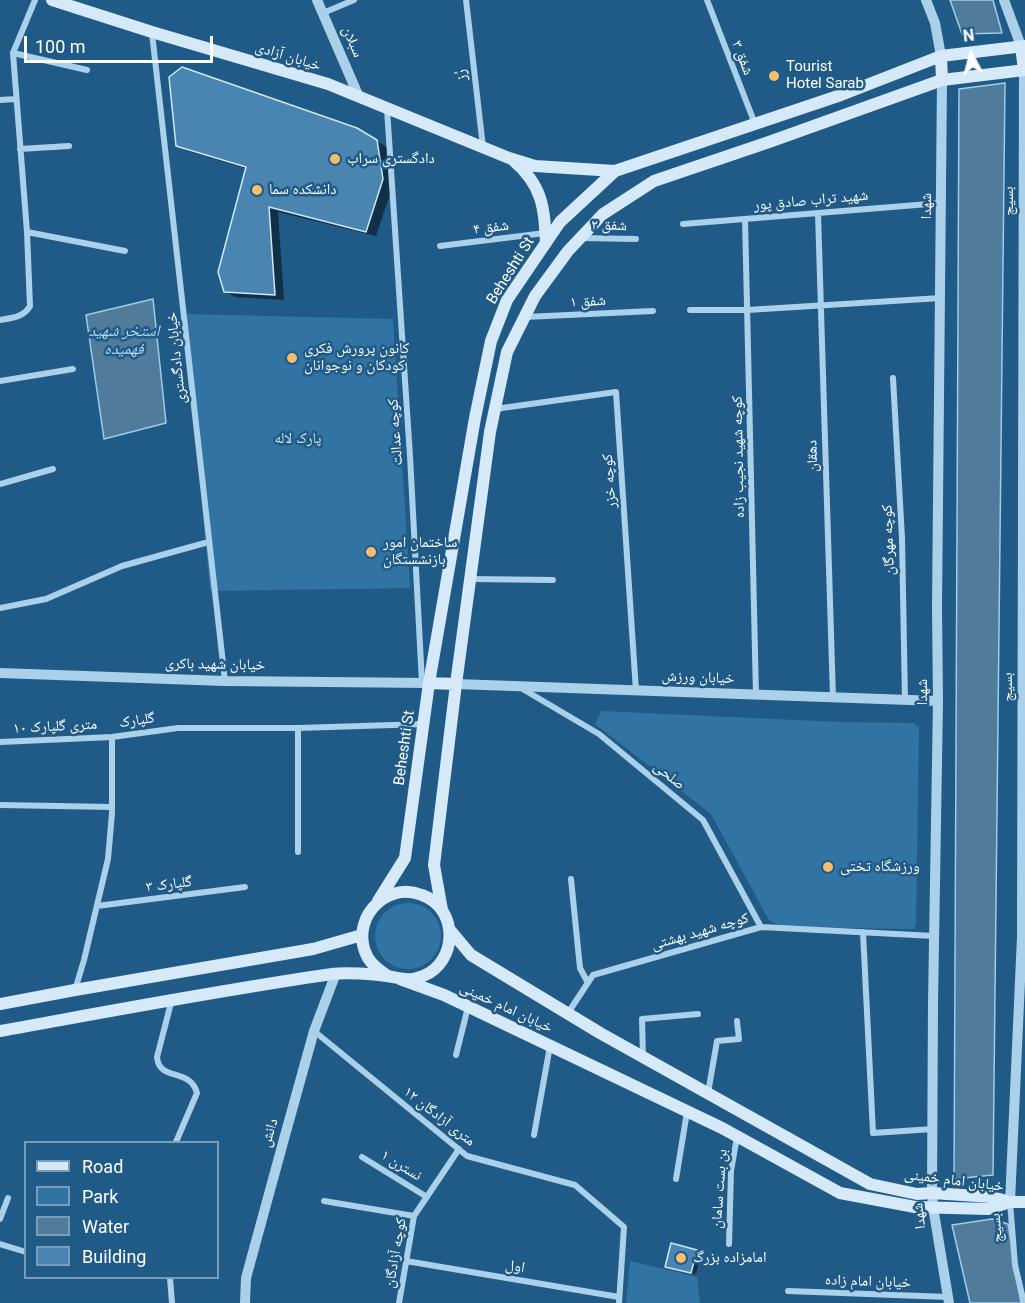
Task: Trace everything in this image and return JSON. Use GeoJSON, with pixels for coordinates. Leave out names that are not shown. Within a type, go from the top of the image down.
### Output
{"type":"FeatureCollection","features":[{"type":"Feature","properties":{"kind":"main road","name":"خیابان آزادی"},"geometry":{"type":"LineString","coordinates":[[52,0],[328,84],[509,158],[535,166],[615,171]]}},
{"type":"Feature","properties":{"kind":"main road","name":"Beheshti St"},"geometry":{"type":"LineString","coordinates":[[378,901],[405,858],[424,723],[426,683],[474,417],[491,341],[507,300],[545,238],[615,171],[841,95],[941,56],[1023,46]]}},
{"type":"Feature","properties":{"kind":"main road"},"geometry":{"type":"LineString","coordinates":[[442,910],[434,865],[490,432],[507,352],[535,296],[568,252],[603,214],[654,181],[942,80],[1024,70],[1023,46]]}},
{"type":"Feature","properties":{"kind":"main road"},"geometry":{"type":"LineString","coordinates":[[941,56],[942,80]]}},
{"type":"Feature","properties":{"kind":"main road"},"geometry":{"type":"LineString","coordinates":[[509,158],[522,168],[541,197],[545,238]]}},
{"type":"Feature","properties":{"kind":"main road"},"geometry":{"type":"LineString","coordinates":[[426,683],[456,684]]}},
{"type":"Feature","properties":{"kind":"main road"},"geometry":{"type":"LineString","coordinates":[[412,892],[434,901],[442,910],[450,930],[450,942],[441,963],[433,970],[412,979],[394,977],[377,969],[369,959],[363,947],[362,934],[369,911],[378,901],[388,895],[412,892]]}},
{"type":"Feature","properties":{"kind":"main road","name":"خیابان امام خمینی"},"geometry":{"type":"LineString","coordinates":[[450,930],[471,955],[707,1094],[870,1184],[916,1194],[992,1197],[1010,1202]]}},
{"type":"Feature","properties":{"kind":"main road"},"geometry":{"type":"LineString","coordinates":[[0,1004],[313,949],[362,934]]}},
{"type":"Feature","properties":{"kind":"main road","name":"خیابان امام خمینی"},"geometry":{"type":"LineString","coordinates":[[0,1031],[172,999],[336,973],[394,977],[444,995],[687,1111],[840,1193],[915,1207],[933,1208],[988,1209],[1010,1202]]}},
{"type":"Feature","properties":{"kind":"main road"},"geometry":{"type":"LineString","coordinates":[[1010,1202],[1025,1202]]}},
{"type":"Feature","properties":{"kind":"street"},"geometry":{"type":"LineString","coordinates":[[0,321],[27,312],[30,306],[27,232],[13,53],[35,0]]}},
{"type":"Feature","properties":{"kind":"street","name":"سبلان"},"geometry":{"type":"LineString","coordinates":[[317,0],[359,97]]}},
{"type":"Feature","properties":{"kind":"street"},"geometry":{"type":"LineString","coordinates":[[323,13],[354,0]]}},
{"type":"Feature","properties":{"kind":"street","name":"رُز"},"geometry":{"type":"LineString","coordinates":[[466,0],[483,147]]}},
{"type":"Feature","properties":{"kind":"street","name":"شفق ۳"},"geometry":{"type":"LineString","coordinates":[[708,0],[755,124]]}},
{"type":"Feature","properties":{"kind":"street"},"geometry":{"type":"LineString","coordinates":[[926,0],[935,23],[941,56]]}},
{"type":"Feature","properties":{"kind":"street"},"geometry":{"type":"LineString","coordinates":[[1004,0],[1023,46]]}},
{"type":"Feature","properties":{"kind":"street","name":"خیابان دادگستری"},"geometry":{"type":"LineString","coordinates":[[152,32],[225,681]]}},
{"type":"Feature","properties":{"kind":"street"},"geometry":{"type":"LineString","coordinates":[[13,53],[87,70]]}},
{"type":"Feature","properties":{"kind":"street","name":"بسیج"},"geometry":{"type":"LineString","coordinates":[[1024,70],[1024,937],[1021,1048],[1010,1202],[1015,1265],[1024,1303]]}},
{"type":"Feature","properties":{"kind":"street","name":"شهدا"},"geometry":{"type":"LineString","coordinates":[[942,80],[933,1208],[948,1300]]}},
{"type":"Feature","properties":{"kind":"street"},"geometry":{"type":"LineString","coordinates":[[0,100],[16,99]]}},
{"type":"Feature","properties":{"kind":"street","name":"کوچه عدالت"},"geometry":{"type":"LineString","coordinates":[[387,108],[426,683]]}},
{"type":"Feature","properties":{"kind":"street"},"geometry":{"type":"LineString","coordinates":[[20,149],[69,146]]}},
{"type":"Feature","properties":{"kind":"street","name":"شهید تراب صادق پور"},"geometry":{"type":"LineString","coordinates":[[683,224],[942,203]]}},
{"type":"Feature","properties":{"kind":"street","name":"دهقان"},"geometry":{"type":"LineString","coordinates":[[818,213],[833,698]]}},
{"type":"Feature","properties":{"kind":"street","name":"کوچه شهید نجیب زاده"},"geometry":{"type":"LineString","coordinates":[[745,219],[756,695]]}},
{"type":"Feature","properties":{"kind":"street"},"geometry":{"type":"LineString","coordinates":[[27,232],[125,251]]}},
{"type":"Feature","properties":{"kind":"street","name":"شفق ۴"},"geometry":{"type":"LineString","coordinates":[[440,246],[545,238]]}},
{"type":"Feature","properties":{"kind":"street","name":"شفق ۲"},"geometry":{"type":"LineString","coordinates":[[581,238],[636,239]]}},
{"type":"Feature","properties":{"kind":"street"},"geometry":{"type":"LineString","coordinates":[[690,310],[747,310],[941,298]]}},
{"type":"Feature","properties":{"kind":"street","name":"شفق ۱"},"geometry":{"type":"LineString","coordinates":[[525,317],[653,311]]}},
{"type":"Feature","properties":{"kind":"street"},"geometry":{"type":"LineString","coordinates":[[0,381],[72,369]]}},
{"type":"Feature","properties":{"kind":"street","name":"کوچه مهرگان"},"geometry":{"type":"LineString","coordinates":[[893,378],[902,538],[905,700]]}},
{"type":"Feature","properties":{"kind":"street","name":"کوچه خزر"},"geometry":{"type":"LineString","coordinates":[[495,409],[616,392],[636,691]]}},
{"type":"Feature","properties":{"kind":"street"},"geometry":{"type":"LineString","coordinates":[[0,484],[53,469]]}},
{"type":"Feature","properties":{"kind":"street"},"geometry":{"type":"LineString","coordinates":[[0,608],[46,599],[122,566],[206,543]]}},
{"type":"Feature","properties":{"kind":"street"},"geometry":{"type":"LineString","coordinates":[[470,579],[553,580]]}},
{"type":"Feature","properties":{"kind":"street","name":"خیابان شهید باکری"},"geometry":{"type":"LineString","coordinates":[[0,673],[225,681],[426,683]]}},
{"type":"Feature","properties":{"kind":"street","name":"خیابان ورزش"},"geometry":{"type":"LineString","coordinates":[[456,684],[938,701]]}},
{"type":"Feature","properties":{"kind":"street","name":"صلحی"},"geometry":{"type":"LineString","coordinates":[[518,686],[599,734],[703,820],[761,927]]}},
{"type":"Feature","properties":{"kind":"street","name":"گلپارک"},"geometry":{"type":"LineString","coordinates":[[75,990],[108,859],[112,736],[178,728],[298,728],[424,723]]}},
{"type":"Feature","properties":{"kind":"street"},"geometry":{"type":"LineString","coordinates":[[298,728],[298,852]]}},
{"type":"Feature","properties":{"kind":"street","name":"۱۰ متری گلپارک"},"geometry":{"type":"LineString","coordinates":[[0,741],[112,736]]}},
{"type":"Feature","properties":{"kind":"street"},"geometry":{"type":"LineString","coordinates":[[0,805],[111,807]]}},
{"type":"Feature","properties":{"kind":"street"},"geometry":{"type":"LineString","coordinates":[[571,879],[580,968],[588,983]]}},
{"type":"Feature","properties":{"kind":"street","name":"گلپارک ۳"},"geometry":{"type":"LineString","coordinates":[[97,906],[245,887]]}},
{"type":"Feature","properties":{"kind":"street","name":"کوچه شهید بهشتی"},"geometry":{"type":"LineString","coordinates":[[568,1013],[593,975],[761,927],[934,936]]}},
{"type":"Feature","properties":{"kind":"street"},"geometry":{"type":"LineString","coordinates":[[863,932],[873,1133],[933,1129]]}},
{"type":"Feature","properties":{"kind":"street","name":"دانش"},"geometry":{"type":"LineString","coordinates":[[245,1303],[246,1278],[281,1149],[315,1031],[336,973]]}},
{"type":"Feature","properties":{"kind":"street"},"geometry":{"type":"LineString","coordinates":[[172,999],[157,1064],[162,1069],[190,1080],[195,1085],[197,1093],[177,1141]]}},
{"type":"Feature","properties":{"kind":"street"},"geometry":{"type":"LineString","coordinates":[[456,1055],[468,1006]]}},
{"type":"Feature","properties":{"kind":"street"},"geometry":{"type":"LineString","coordinates":[[643,1057],[642,1020],[698,1014]]}},
{"type":"Feature","properties":{"kind":"street"},"geometry":{"type":"LineString","coordinates":[[707,1094],[717,1041],[739,1039],[737,1021]]}},
{"type":"Feature","properties":{"kind":"street","name":"۱۲ متری آزادگان"},"geometry":{"type":"LineString","coordinates":[[315,1031],[467,1156],[575,1185],[624,1227],[619,1300]]}},
{"type":"Feature","properties":{"kind":"street"},"geometry":{"type":"LineString","coordinates":[[534,1135],[550,1046]]}},
{"type":"Feature","properties":{"kind":"street"},"geometry":{"type":"LineString","coordinates":[[676,1179],[687,1111]]}},
{"type":"Feature","properties":{"kind":"street","name":"بن بست سامان"},"geometry":{"type":"LineString","coordinates":[[729,1244],[731,1171],[737,1136]]}},
{"type":"Feature","properties":{"kind":"street","name":"کوچه آزادگان"},"geometry":{"type":"LineString","coordinates":[[399,1303],[414,1215],[459,1149]]}},
{"type":"Feature","properties":{"kind":"street","name":"نسترن ۱"},"geometry":{"type":"LineString","coordinates":[[362,1156],[427,1197]]}},
{"type":"Feature","properties":{"kind":"street"},"geometry":{"type":"LineString","coordinates":[[0,1219],[8,1198]]}},
{"type":"Feature","properties":{"kind":"street"},"geometry":{"type":"LineString","coordinates":[[324,1202],[414,1215]]}},
{"type":"Feature","properties":{"kind":"street"},"geometry":{"type":"LineString","coordinates":[[0,1244],[24,1251]]}},
{"type":"Feature","properties":{"kind":"street","name":"اول"},"geometry":{"type":"LineString","coordinates":[[406,1261],[619,1300]]}},
{"type":"Feature","properties":{"kind":"street"},"geometry":{"type":"LineString","coordinates":[[170,1279],[172,1303]]}},
{"type":"Feature","properties":{"kind":"street","name":"خیابان امام زاده"},"geometry":{"type":"LineString","coordinates":[[788,1291],[948,1300]]}},
{"type":"Feature","properties":{"kind":"green space","name":"پارک لاله"},"geometry":{"type":"Polygon","coordinates":[[[185,314],[393,319],[410,588],[210,591],[185,314]]]}},
{"type":"Feature","properties":{"kind":"green space","name":"ورزشگاه تختی"},"geometry":{"type":"Polygon","coordinates":[[[601,711],[839,722],[915,723],[915,726],[919,726],[916,924],[914,929],[781,927],[769,920],[711,814],[595,724],[601,711]]]}},
{"type":"Feature","properties":{"kind":"green space"},"geometry":{"type":"Polygon","coordinates":[[[402,903],[414,903],[426,908],[436,918],[441,936],[439,949],[426,964],[414,969],[402,969],[390,964],[380,954],[375,942],[375,930],[380,918],[390,908],[402,903]]]}},
{"type":"Feature","properties":{"kind":"green space"},"geometry":{"type":"Polygon","coordinates":[[[630,1261],[697,1277],[700,1303],[626,1303],[630,1261]]]}},
{"type":"Feature","properties":{"kind":"water"},"geometry":{"type":"Polygon","coordinates":[[[950,0],[993,0],[1002,33],[962,34],[950,0]]]}},
{"type":"Feature","properties":{"kind":"water"},"geometry":{"type":"Polygon","coordinates":[[[1005,83],[993,1175],[954,1179],[959,89],[1005,83]]]}},
{"type":"Feature","properties":{"kind":"water","name":"استخر شهید فهمیده"},"geometry":{"type":"Polygon","coordinates":[[[153,299],[166,423],[104,439],[86,315],[153,299]]]}},
{"type":"Feature","properties":{"kind":"water"},"geometry":{"type":"Polygon","coordinates":[[[992,1219],[1008,1224],[1021,1303],[970,1303],[952,1225],[992,1219]]]}},
{"type":"Feature","properties":{"kind":"building"},"geometry":{"type":"Polygon","coordinates":[[[182,67],[357,128],[377,140],[383,179],[366,232],[269,207],[275,295],[224,292],[218,272],[246,167],[176,146],[169,77],[182,67]]]}},
{"type":"Feature","properties":{"kind":"building","name":"امامزاده بزرگ"},"geometry":{"type":"Polygon","coordinates":[[[671,1243],[697,1250],[691,1273],[665,1267],[671,1243]]]}},
{"type":"Feature","properties":{"kind":"place","name":"Tourist Hotel Sarab"},"geometry":{"type":"Point","coordinates":[774,76]}},
{"type":"Feature","properties":{"kind":"place","name":"دادگستری سراب"},"geometry":{"type":"Point","coordinates":[335,159]}},
{"type":"Feature","properties":{"kind":"place","name":"دانشکده سما"},"geometry":{"type":"Point","coordinates":[257,190]}},
{"type":"Feature","properties":{"kind":"place","name":"کانون پرورش فکری کودکان و نوجوانان"},"geometry":{"type":"Point","coordinates":[292,358]}},
{"type":"Feature","properties":{"kind":"place","name":"ساختمان امور بازنشستگان"},"geometry":{"type":"Point","coordinates":[371,552]}},
{"type":"Feature","properties":{"kind":"place","name":"ورزشگاه تختی"},"geometry":{"type":"Point","coordinates":[828,867]}},
{"type":"Feature","properties":{"kind":"place","name":"امامزاده بزرگ"},"geometry":{"type":"Point","coordinates":[681,1258]}}]}
